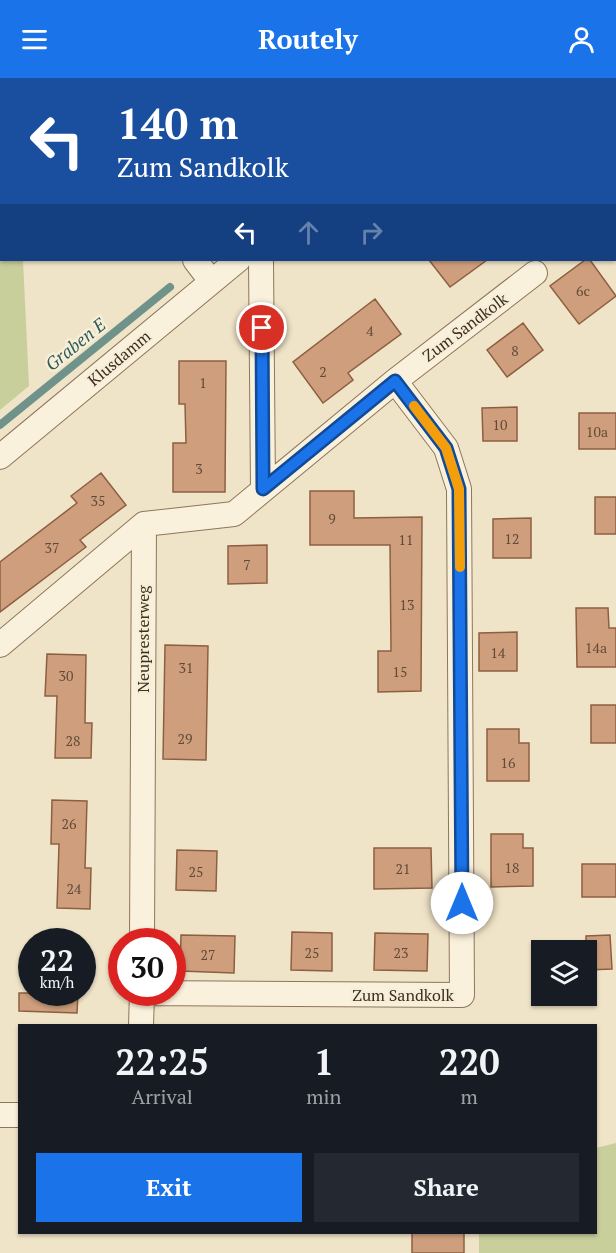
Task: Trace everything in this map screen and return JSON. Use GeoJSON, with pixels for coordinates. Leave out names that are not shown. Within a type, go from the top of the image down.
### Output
{"type":"FeatureCollection","features":[{"type":"Feature","properties":{"kind":"street"},"geometry":{"type":"LineString","coordinates":[[196,261],[211,281]]}},
{"type":"Feature","properties":{"kind":"street","name":"Klusdamm"},"geometry":{"type":"LineString","coordinates":[[0,457],[237,261]]}},
{"type":"Feature","properties":{"kind":"street"},"geometry":{"type":"LineString","coordinates":[[261,261],[263,489]]}},
{"type":"Feature","properties":{"kind":"street","name":"Zum Sandkolk"},"geometry":{"type":"LineString","coordinates":[[144,524],[234,513],[395,381],[535,273]]}},
{"type":"Feature","properties":{"kind":"street","name":"Zum Sandkolk"},"geometry":{"type":"LineString","coordinates":[[186,993],[462,995],[459,489],[446,448],[395,381]]}},
{"type":"Feature","properties":{"kind":"street"},"geometry":{"type":"LineString","coordinates":[[0,645],[144,524]]}},
{"type":"Feature","properties":{"kind":"street","name":"Neupresterweg"},"geometry":{"type":"LineString","coordinates":[[142,928],[144,524]]}},
{"type":"Feature","properties":{"kind":"street"},"geometry":{"type":"LineString","coordinates":[[141,1024],[142,1006]]}},
{"type":"Feature","properties":{"kind":"street"},"geometry":{"type":"LineString","coordinates":[[0,1115],[18,1115]]}},
{"type":"Feature","properties":{"kind":"green space"},"geometry":{"type":"Polygon","coordinates":[[[0,261],[23,261],[29,386],[0,410],[0,261]]]}},
{"type":"Feature","properties":{"kind":"green space"},"geometry":{"type":"Polygon","coordinates":[[[616,1143],[616,1253],[479,1253],[479,1234],[597,1234],[597,1148],[616,1143]]]}},
{"type":"Feature","properties":{"kind":"building"},"geometry":{"type":"Polygon","coordinates":[[[430,261],[486,261],[450,287],[430,261]]]}},
{"type":"Feature","properties":{"kind":"building"},"geometry":{"type":"Polygon","coordinates":[[[584,261],[591,261],[616,296],[579,324],[550,286],[584,261]]]}},
{"type":"Feature","properties":{"kind":"building"},"geometry":{"type":"Polygon","coordinates":[[[375,299],[401,334],[348,373],[353,380],[323,403],[293,362],[375,299]]]}},
{"type":"Feature","properties":{"kind":"building"},"geometry":{"type":"Polygon","coordinates":[[[523,323],[543,350],[507,377],[487,350],[523,323]]]}},
{"type":"Feature","properties":{"kind":"building"},"geometry":{"type":"Polygon","coordinates":[[[179,361],[226,361],[225,492],[173,492],[173,443],[186,443],[185,404],[179,404],[179,361]]]}},
{"type":"Feature","properties":{"kind":"building"},"geometry":{"type":"Polygon","coordinates":[[[517,407],[517,441],[483,441],[482,408],[517,407]]]}},
{"type":"Feature","properties":{"kind":"building"},"geometry":{"type":"Polygon","coordinates":[[[579,413],[616,413],[616,449],[579,449],[579,413]]]}},
{"type":"Feature","properties":{"kind":"building"},"geometry":{"type":"Polygon","coordinates":[[[101,473],[126,505],[80,540],[86,547],[0,612],[0,562],[77,503],[71,496],[101,473]]]}},
{"type":"Feature","properties":{"kind":"building"},"geometry":{"type":"Polygon","coordinates":[[[310,491],[354,491],[354,518],[422,517],[421,691],[378,692],[378,651],[391,651],[390,545],[310,545],[310,491]]]}},
{"type":"Feature","properties":{"kind":"building"},"geometry":{"type":"Polygon","coordinates":[[[595,497],[616,497],[616,534],[595,534],[595,497]]]}},
{"type":"Feature","properties":{"kind":"building"},"geometry":{"type":"Polygon","coordinates":[[[531,518],[531,558],[493,558],[493,519],[531,518]]]}},
{"type":"Feature","properties":{"kind":"building"},"geometry":{"type":"Polygon","coordinates":[[[267,545],[267,583],[228,584],[228,546],[267,545]]]}},
{"type":"Feature","properties":{"kind":"building"},"geometry":{"type":"Polygon","coordinates":[[[576,608],[608,608],[609,628],[616,628],[616,667],[577,667],[576,608]]]}},
{"type":"Feature","properties":{"kind":"building"},"geometry":{"type":"Polygon","coordinates":[[[517,632],[517,671],[479,671],[479,633],[517,632]]]}},
{"type":"Feature","properties":{"kind":"building"},"geometry":{"type":"Polygon","coordinates":[[[165,645],[208,646],[206,760],[163,759],[165,645]]]}},
{"type":"Feature","properties":{"kind":"building"},"geometry":{"type":"Polygon","coordinates":[[[47,654],[86,655],[85,723],[92,723],[91,758],[55,758],[57,696],[45,696],[47,654]]]}},
{"type":"Feature","properties":{"kind":"building"},"geometry":{"type":"Polygon","coordinates":[[[591,705],[616,705],[616,743],[591,743],[591,705]]]}},
{"type":"Feature","properties":{"kind":"building"},"geometry":{"type":"Polygon","coordinates":[[[487,729],[519,729],[519,743],[529,743],[529,781],[487,781],[487,729]]]}},
{"type":"Feature","properties":{"kind":"building"},"geometry":{"type":"Polygon","coordinates":[[[52,800],[87,801],[85,868],[91,868],[90,909],[57,908],[59,844],[51,844],[52,800]]]}},
{"type":"Feature","properties":{"kind":"building"},"geometry":{"type":"Polygon","coordinates":[[[491,834],[523,834],[523,848],[533,848],[533,886],[491,887],[491,834]]]}},
{"type":"Feature","properties":{"kind":"building"},"geometry":{"type":"Polygon","coordinates":[[[374,848],[431,848],[432,888],[374,889],[374,848]]]}},
{"type":"Feature","properties":{"kind":"building"},"geometry":{"type":"Polygon","coordinates":[[[177,850],[217,851],[216,891],[176,890],[177,850]]]}},
{"type":"Feature","properties":{"kind":"building"},"geometry":{"type":"Polygon","coordinates":[[[582,864],[616,864],[616,897],[582,897],[582,864]]]}},
{"type":"Feature","properties":{"kind":"building"},"geometry":{"type":"Polygon","coordinates":[[[292,932],[332,933],[332,971],[291,970],[292,932]]]}},
{"type":"Feature","properties":{"kind":"building"},"geometry":{"type":"Polygon","coordinates":[[[375,933],[428,934],[427,971],[374,970],[375,933]]]}},
{"type":"Feature","properties":{"kind":"building"},"geometry":{"type":"Polygon","coordinates":[[[186,935],[235,936],[234,973],[186,971],[186,935]]]}},
{"type":"Feature","properties":{"kind":"building"},"geometry":{"type":"Polygon","coordinates":[[[610,935],[612,969],[597,970],[597,940],[586,940],[586,936],[610,935]]]}},
{"type":"Feature","properties":{"kind":"building"},"geometry":{"type":"Polygon","coordinates":[[[19,1006],[77,1006],[77,1013],[19,1011],[19,1006]]]}},
{"type":"Feature","properties":{"kind":"building"},"geometry":{"type":"Polygon","coordinates":[[[412,1234],[464,1234],[464,1253],[412,1253],[412,1234]]]}},
{"type":"Feature","properties":{"kind":"waterway","name":"Graben E"},"geometry":{"type":"LineString","coordinates":[[0,425],[170,287]]}},
{"type":"Feature","properties":{"kind":"slow traffic"},"geometry":{"type":"LineString","coordinates":[[414,406],[446,448],[459,489],[460,567]]}},
{"type":"Feature","properties":{"kind":"route"},"geometry":{"type":"LineString","coordinates":[[262,328],[263,489],[395,381],[446,448],[459,489],[462,903]]}}]}
